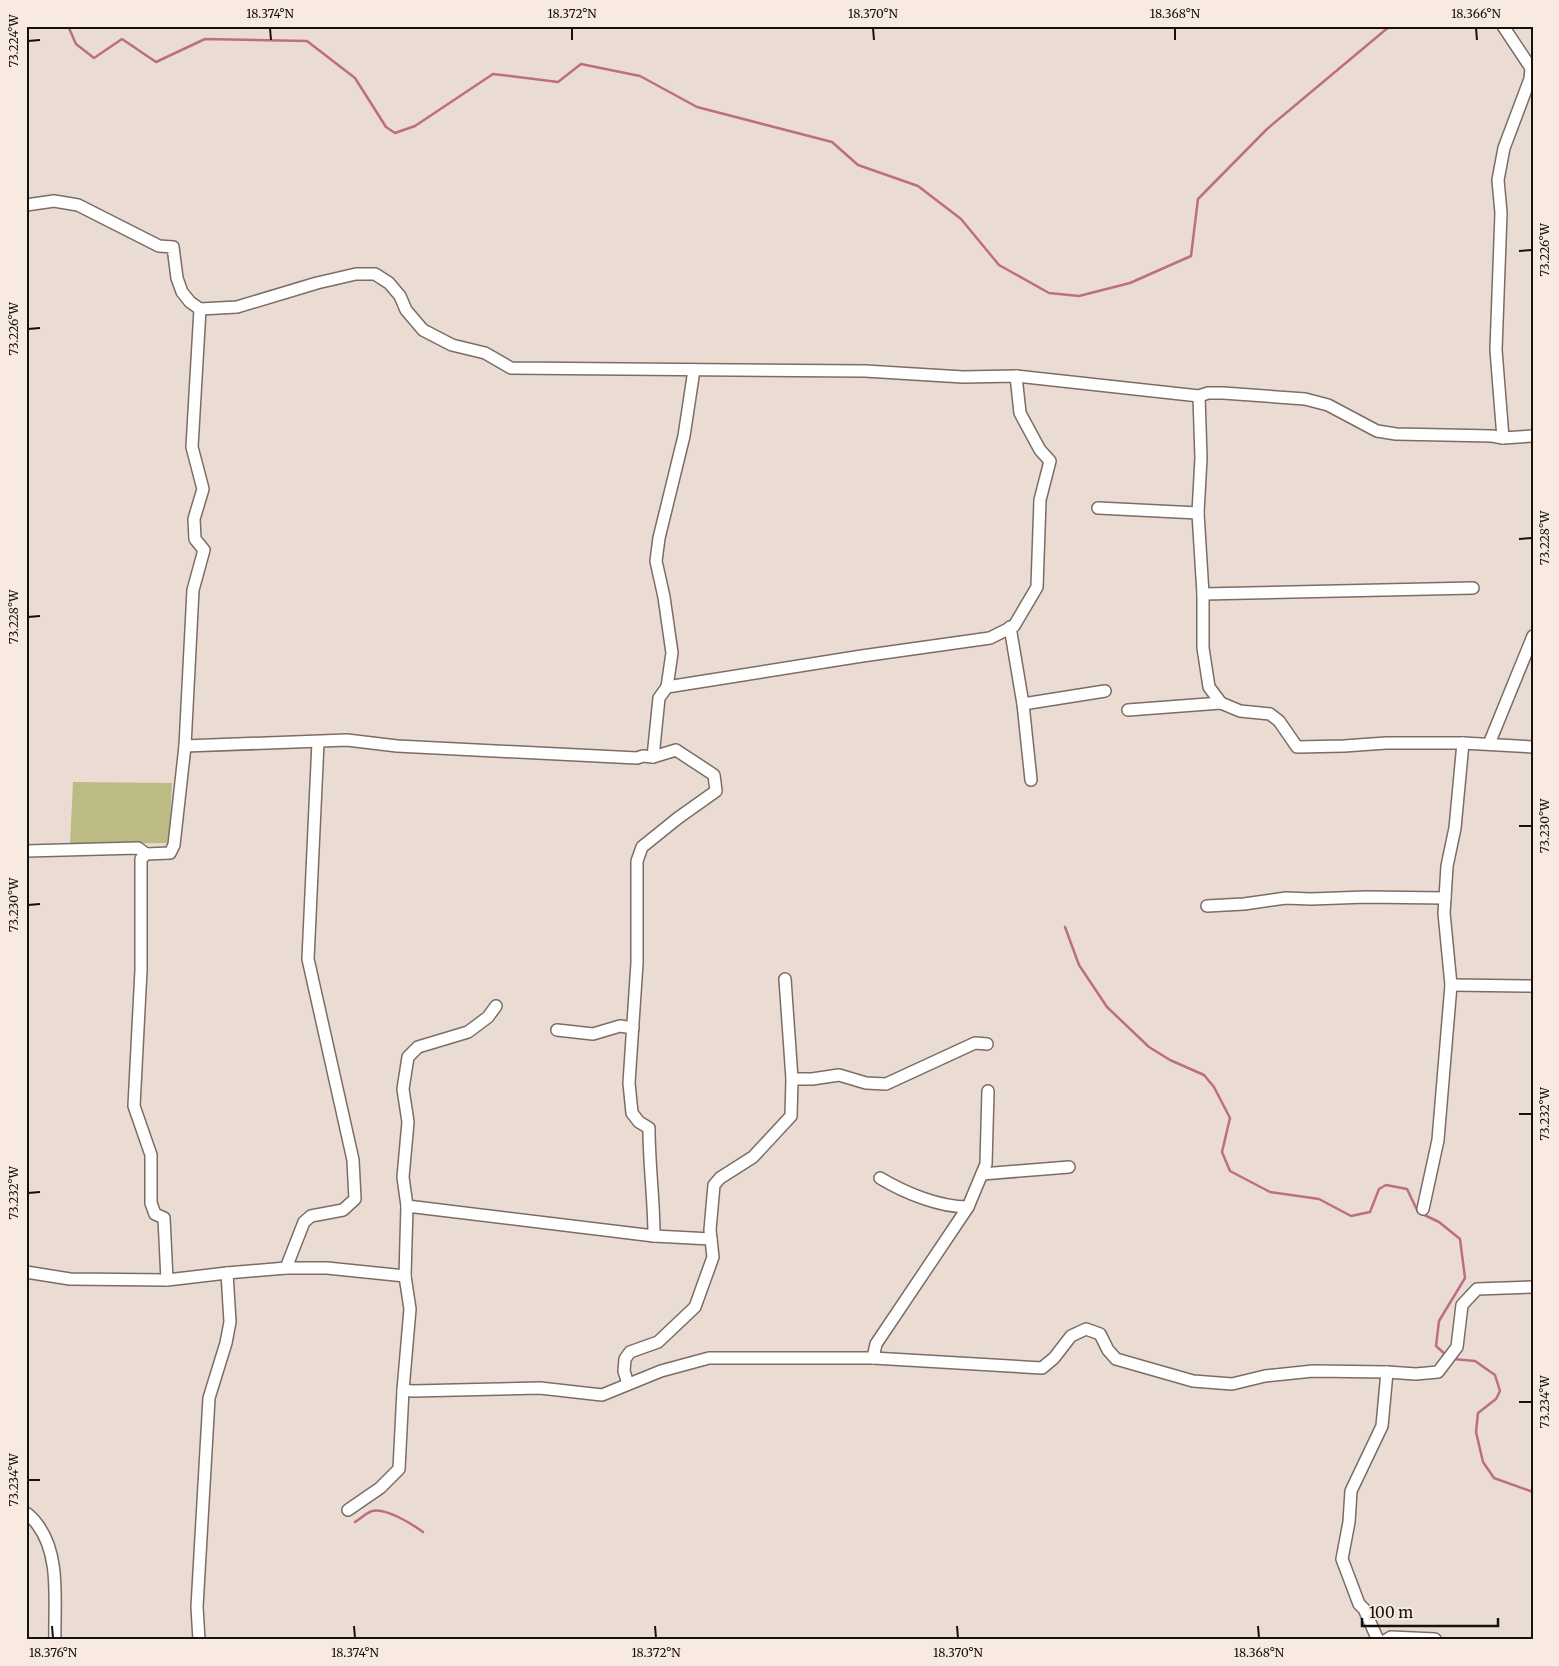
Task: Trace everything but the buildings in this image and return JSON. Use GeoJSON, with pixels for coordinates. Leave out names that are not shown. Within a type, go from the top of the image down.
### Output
{"type":"FeatureCollection","features":[{"type":"Feature","properties":{"kind":"street"},"geometry":{"type":"LineString","coordinates":[[1503,26],[1531,68],[1530,79],[1504,148],[1498,180],[1501,213],[1496,350],[1503,438]]}},
{"type":"Feature","properties":{"kind":"street"},"geometry":{"type":"LineString","coordinates":[[26,204],[54,201],[78,204],[158,246],[173,247],[176,278],[182,292],[190,302],[200,309],[238,307],[317,283],[356,274],[375,274],[388,283],[400,296],[406,310],[424,330],[452,344],[484,353],[511,368],[865,371],[963,377],[1016,376],[1199,396],[1208,393],[1223,393],[1305,399],[1328,405],[1377,431],[1396,434],[1492,436],[1503,438],[1533,436]]}},
{"type":"Feature","properties":{"kind":"street"},"geometry":{"type":"LineString","coordinates":[[26,851],[138,848],[146,854],[170,854],[174,846],[185,746],[193,590],[204,550],[195,539],[194,519],[203,488],[192,447],[200,309]]}},
{"type":"Feature","properties":{"kind":"street"},"geometry":{"type":"LineString","coordinates":[[653,757],[659,698],[667,687],[672,653],[664,597],[656,561],[658,538],[684,436],[694,370]]}},
{"type":"Feature","properties":{"kind":"street"},"geometry":{"type":"LineString","coordinates":[[667,687],[990,638],[1014,626],[1037,587],[1040,500],[1050,461],[1040,450],[1020,412],[1016,376]]}},
{"type":"Feature","properties":{"kind":"street"},"geometry":{"type":"LineString","coordinates":[[1199,396],[1201,458],[1198,513],[1204,648],[1209,687],[1221,703]]}},
{"type":"Feature","properties":{"kind":"street"},"geometry":{"type":"LineString","coordinates":[[1098,508],[1198,513]]}},
{"type":"Feature","properties":{"kind":"street"},"geometry":{"type":"LineString","coordinates":[[1203,594],[1473,588]]}},
{"type":"Feature","properties":{"kind":"street"},"geometry":{"type":"LineString","coordinates":[[1010,628],[1023,704],[1031,780]]}},
{"type":"Feature","properties":{"kind":"street"},"geometry":{"type":"LineString","coordinates":[[1489,744],[1533,636]]}},
{"type":"Feature","properties":{"kind":"street"},"geometry":{"type":"LineString","coordinates":[[1023,704],[1106,691]]}},
{"type":"Feature","properties":{"kind":"street"},"geometry":{"type":"LineString","coordinates":[[1128,710],[1221,703],[1240,711],[1270,714],[1279,722],[1297,747],[1386,743],[1463,743],[1533,747]]}},
{"type":"Feature","properties":{"kind":"street"},"geometry":{"type":"LineString","coordinates":[[185,746],[347,740],[397,746],[638,758],[643,756],[653,757],[676,750],[714,775],[716,791],[642,847],[637,861],[638,929],[629,1083],[632,1113],[639,1122],[649,1128],[649,1167],[654,1198],[654,1236]]}},
{"type":"Feature","properties":{"kind":"street"},"geometry":{"type":"LineString","coordinates":[[286,1268],[304,1222],[312,1216],[343,1210],[354,1198],[354,1160],[308,959],[318,742]]}},
{"type":"Feature","properties":{"kind":"street"},"geometry":{"type":"LineString","coordinates":[[1423,1210],[1438,1140],[1451,985],[1444,913],[1447,866],[1455,828],[1463,743]]}},
{"type":"Feature","properties":{"kind":"street"},"geometry":{"type":"LineString","coordinates":[[146,854],[141,859],[141,970],[134,1106],[151,1155],[150,1203],[155,1214],[164,1218],[167,1280]]}},
{"type":"Feature","properties":{"kind":"street"},"geometry":{"type":"LineString","coordinates":[[1207,906],[1244,904],[1286,898],[1445,898]]}},
{"type":"Feature","properties":{"kind":"street"},"geometry":{"type":"LineString","coordinates":[[628,1384],[624,1371],[625,1359],[630,1352],[658,1342],[695,1307],[713,1257],[710,1230],[714,1185],[720,1178],[753,1157],[791,1116],[792,1079],[785,979]]}},
{"type":"Feature","properties":{"kind":"street"},"geometry":{"type":"LineString","coordinates":[[1451,985],[1533,986]]}},
{"type":"Feature","properties":{"kind":"street"},"geometry":{"type":"LineString","coordinates":[[348,1510],[380,1488],[399,1469],[410,1309],[405,1276],[407,1206],[403,1177],[408,1122],[403,1089],[408,1056],[418,1047],[468,1032],[488,1017],[496,1006]]}},
{"type":"Feature","properties":{"kind":"street"},"geometry":{"type":"LineString","coordinates":[[557,1030],[593,1034],[620,1026],[633,1028]]}},
{"type":"Feature","properties":{"kind":"street"},"geometry":{"type":"LineString","coordinates":[[792,1079],[812,1079],[839,1075],[866,1083],[886,1084],[975,1043],[987,1044]]}},
{"type":"Feature","properties":{"kind":"street"},"geometry":{"type":"LineString","coordinates":[[873,1358],[876,1344],[968,1207],[986,1164],[988,1090]]}},
{"type":"Feature","properties":{"kind":"street"},"geometry":{"type":"LineString","coordinates":[[982,1174],[1069,1167]]}},
{"type":"Feature","properties":{"kind":"street"},"geometry":{"type":"LineString","coordinates":[[880,1178],[902,1191],[956,1207],[968,1207]]}},
{"type":"Feature","properties":{"kind":"street"},"geometry":{"type":"LineString","coordinates":[[407,1206],[654,1236],[711,1240]]}},
{"type":"Feature","properties":{"kind":"street"},"geometry":{"type":"LineString","coordinates":[[26,1272],[70,1278],[167,1280],[286,1268],[326,1268],[405,1276]]}},
{"type":"Feature","properties":{"kind":"street"},"geometry":{"type":"LineString","coordinates":[[199,1640],[197,1607],[210,1398],[230,1322],[228,1273]]}},
{"type":"Feature","properties":{"kind":"street"},"geometry":{"type":"LineString","coordinates":[[403,1390],[540,1388],[602,1394],[661,1372],[709,1358],[873,1358],[1042,1368],[1054,1358],[1070,1336],[1086,1329],[1100,1334],[1108,1350],[1116,1359],[1193,1381],[1232,1384],[1264,1376],[1312,1371],[1416,1374],[1438,1372],[1457,1347],[1462,1305],[1477,1289],[1533,1287]]}},
{"type":"Feature","properties":{"kind":"street"},"geometry":{"type":"LineString","coordinates":[[1378,1640],[1364,1609],[1359,1604],[1342,1559],[1349,1522],[1351,1491],[1382,1426],[1387,1372]]}},
{"type":"Feature","properties":{"kind":"street"},"geometry":{"type":"LineString","coordinates":[[26,1513],[30,1515],[44,1533],[54,1565],[55,1640]]}},
{"type":"Feature","properties":{"kind":"street"},"geometry":{"type":"LineString","coordinates":[[1386,1640],[1391,1637],[1435,1639]]}},
{"type":"Feature","properties":{"kind":"green space"},"geometry":{"type":"Polygon","coordinates":[[[73,782],[172,783],[169,843],[70,844],[73,782]]]}},
{"type":"Feature","properties":{"kind":"waterway"},"geometry":{"type":"LineString","coordinates":[[68,26],[76,44],[94,58],[122,39],[156,62],[205,39],[307,41],[355,78],[386,127],[395,133],[415,126],[493,74],[558,82],[581,64],[640,76],[697,107],[832,142],[858,165],[918,186],[961,219],[999,265],[1049,293],[1079,296],[1130,283],[1191,256],[1198,199],[1267,129],[1390,26]]}},
{"type":"Feature","properties":{"kind":"waterway"},"geometry":{"type":"LineString","coordinates":[[1065,927],[1079,965],[1107,1007],[1149,1047],[1170,1060],[1204,1075],[1214,1087],[1230,1118],[1222,1152],[1230,1171],[1270,1192],[1319,1199],[1351,1216],[1370,1212],[1379,1189],[1386,1185],[1407,1189],[1418,1212],[1439,1222],[1460,1239],[1465,1278],[1439,1321],[1436,1346],[1446,1355]]}},
{"type":"Feature","properties":{"kind":"waterway"},"geometry":{"type":"LineString","coordinates":[[1453,1359],[1475,1361],[1495,1375],[1500,1391],[1496,1399],[1478,1413],[1476,1432],[1483,1462],[1494,1478],[1533,1492]]}},
{"type":"Feature","properties":{"kind":"waterway"},"geometry":{"type":"LineString","coordinates":[[355,1522],[372,1511],[384,1511],[423,1532]]}}]}
